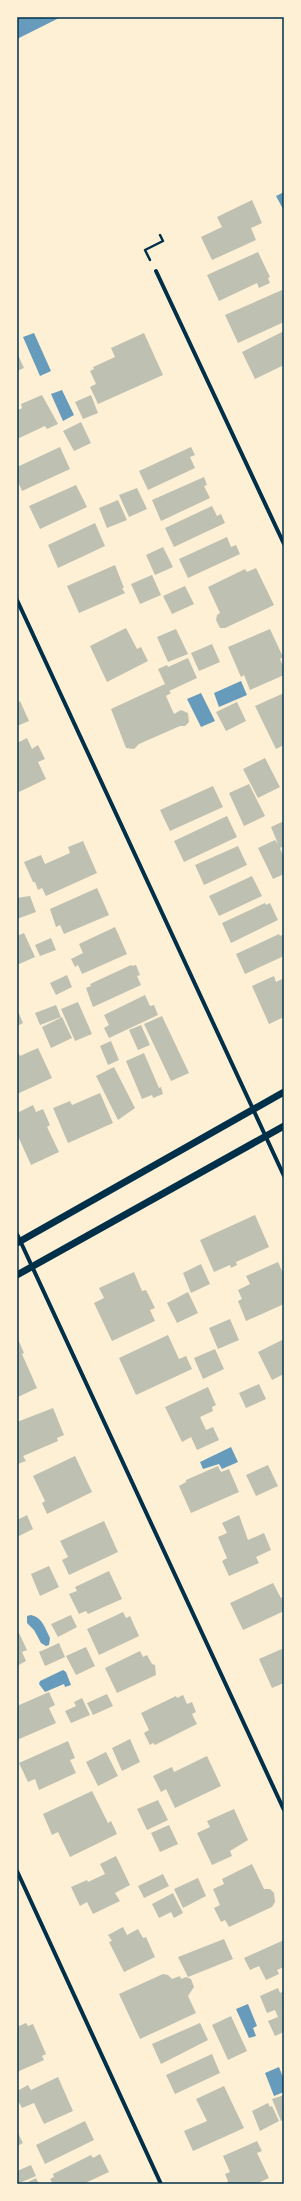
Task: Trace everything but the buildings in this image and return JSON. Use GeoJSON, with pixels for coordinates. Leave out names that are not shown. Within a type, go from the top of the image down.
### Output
{"type":"FeatureCollection","features":[{"type":"Feature","properties":{"kind":"street"},"geometry":{"type":"LineString","coordinates":[[156,271],[284,544]]}},
{"type":"Feature","properties":{"kind":"street"},"geometry":{"type":"LineString","coordinates":[[17,600],[284,1176]]}},
{"type":"Feature","properties":{"kind":"street"},"geometry":{"type":"LineString","coordinates":[[284,1092],[18,1239],[284,1810]]}},
{"type":"Feature","properties":{"kind":"street"},"geometry":{"type":"LineString","coordinates":[[17,1275],[284,1126]]}},
{"type":"Feature","properties":{"kind":"street"},"geometry":{"type":"LineString","coordinates":[[17,1871],[161,2184]]}},
{"type":"Feature","properties":{"kind":"path"},"geometry":{"type":"LineString","coordinates":[[156,271],[145,250],[163,241],[160,235]]}},
{"type":"Feature","properties":{"kind":"water"},"geometry":{"type":"Polygon","coordinates":[[[17,17],[61,17],[17,39],[17,17]]]}},
{"type":"Feature","properties":{"kind":"water"},"geometry":{"type":"Polygon","coordinates":[[[284,192],[284,209],[283,209],[276,196],[284,192]]]}},
{"type":"Feature","properties":{"kind":"water"},"geometry":{"type":"Polygon","coordinates":[[[34,333],[51,371],[40,376],[23,337],[34,333]]]}},
{"type":"Feature","properties":{"kind":"water"},"geometry":{"type":"Polygon","coordinates":[[[62,390],[74,415],[63,421],[51,394],[62,390]]]}},
{"type":"Feature","properties":{"kind":"water"},"geometry":{"type":"Polygon","coordinates":[[[241,681],[247,695],[219,707],[214,693],[241,681]]]}},
{"type":"Feature","properties":{"kind":"water"},"geometry":{"type":"Polygon","coordinates":[[[201,693],[215,721],[201,727],[187,699],[201,693]]]}},
{"type":"Feature","properties":{"kind":"water"},"geometry":{"type":"Polygon","coordinates":[[[231,1447],[238,1462],[222,1469],[219,1464],[203,1469],[200,1462],[231,1447]]]}},
{"type":"Feature","properties":{"kind":"water"},"geometry":{"type":"Polygon","coordinates":[[[31,1615],[38,1618],[43,1624],[50,1638],[49,1645],[46,1646],[41,1643],[34,1630],[27,1623],[27,1616],[31,1615]]]}},
{"type":"Feature","properties":{"kind":"water"},"geometry":{"type":"Polygon","coordinates":[[[63,1670],[66,1672],[71,1685],[65,1687],[64,1684],[45,1692],[39,1684],[40,1681],[63,1670]]]}},
{"type":"Feature","properties":{"kind":"water"},"geometry":{"type":"Polygon","coordinates":[[[248,2004],[257,2026],[253,2028],[256,2036],[249,2038],[236,2009],[248,2004]]]}},
{"type":"Feature","properties":{"kind":"water"},"geometry":{"type":"Polygon","coordinates":[[[279,2067],[284,2080],[284,2092],[274,2096],[265,2073],[279,2067]]]}}]}
